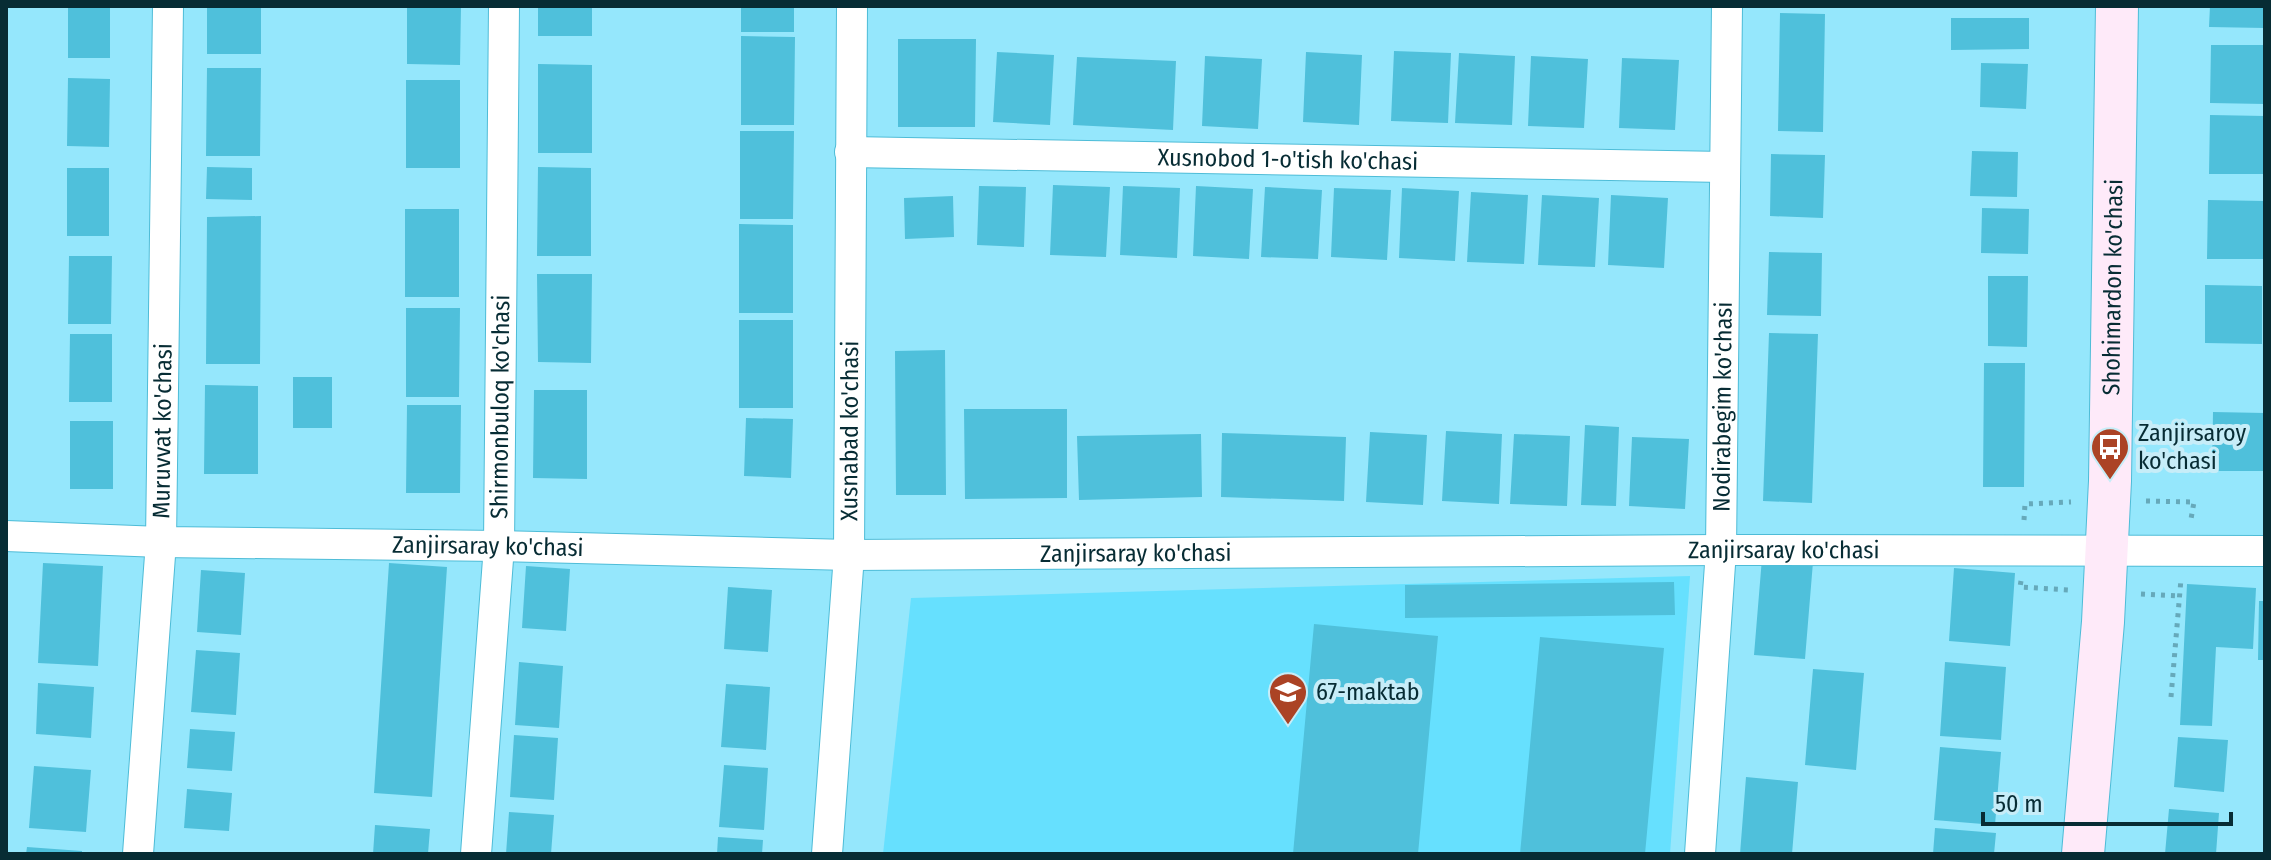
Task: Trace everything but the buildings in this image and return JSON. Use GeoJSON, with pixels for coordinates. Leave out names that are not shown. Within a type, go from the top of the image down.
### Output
{"type":"FeatureCollection","features":[{"type":"Feature","properties":{"kind":"main road","name":"Shohimardon ko'chasi"},"geometry":{"type":"LineString","coordinates":[[2083,854],[2107,549],[2117,6]]}},
{"type":"Feature","properties":{"kind":"street","name":"Muruvvat ko'chasi"},"geometry":{"type":"LineString","coordinates":[[138,854],[161,542],[168,6]]}},
{"type":"Feature","properties":{"kind":"street","name":"Shirmonbuloq ko'chasi"},"geometry":{"type":"LineString","coordinates":[[476,854],[499,546],[504,6]]}},
{"type":"Feature","properties":{"kind":"street","name":"Xusnabad ko'chasi"},"geometry":{"type":"LineString","coordinates":[[827,854],[849,555],[852,6]]}},
{"type":"Feature","properties":{"kind":"street","name":"Nodirabegim ko'chasi"},"geometry":{"type":"LineString","coordinates":[[1700,854],[1721,550],[1727,6]]}},
{"type":"Feature","properties":{"kind":"street","name":"Xusnobod 1-o'tish ko'chasi"},"geometry":{"type":"LineString","coordinates":[[850,152],[1725,167]]}},
{"type":"Feature","properties":{"kind":"street","name":"Zanjirsaray ko'chasi"},"geometry":{"type":"LineString","coordinates":[[6,536],[161,542],[849,555],[1721,550],[2265,551]]}},
{"type":"Feature","properties":{"kind":"path"},"geometry":{"type":"LineString","coordinates":[[2142,501],[2194,502],[2190,524]]}},
{"type":"Feature","properties":{"kind":"path"},"geometry":{"type":"LineString","coordinates":[[2025,504],[2080,502]]}},
{"type":"Feature","properties":{"kind":"path"},"geometry":{"type":"LineString","coordinates":[[2021,568],[2020,587],[2075,591]]}},
{"type":"Feature","properties":{"kind":"path"},"geometry":{"type":"LineString","coordinates":[[2171,697],[2183,570]]}},
{"type":"Feature","properties":{"kind":"path"},"geometry":{"type":"LineString","coordinates":[[2136,594],[2179,596]]}},
{"type":"Feature","properties":{"kind":"shaded area","name":"67-maktab"},"geometry":{"type":"Polygon","coordinates":[[[1690,576],[1670,854],[883,854],[911,598],[1690,576]]]}},
{"type":"Feature","properties":{"kind":"place","name":"Zanjirsaroy ko'chasi"},"geometry":{"type":"Point","coordinates":[2110,481]}},
{"type":"Feature","properties":{"kind":"place","name":"67-maktab"},"geometry":{"type":"Point","coordinates":[1288,726]}}]}
